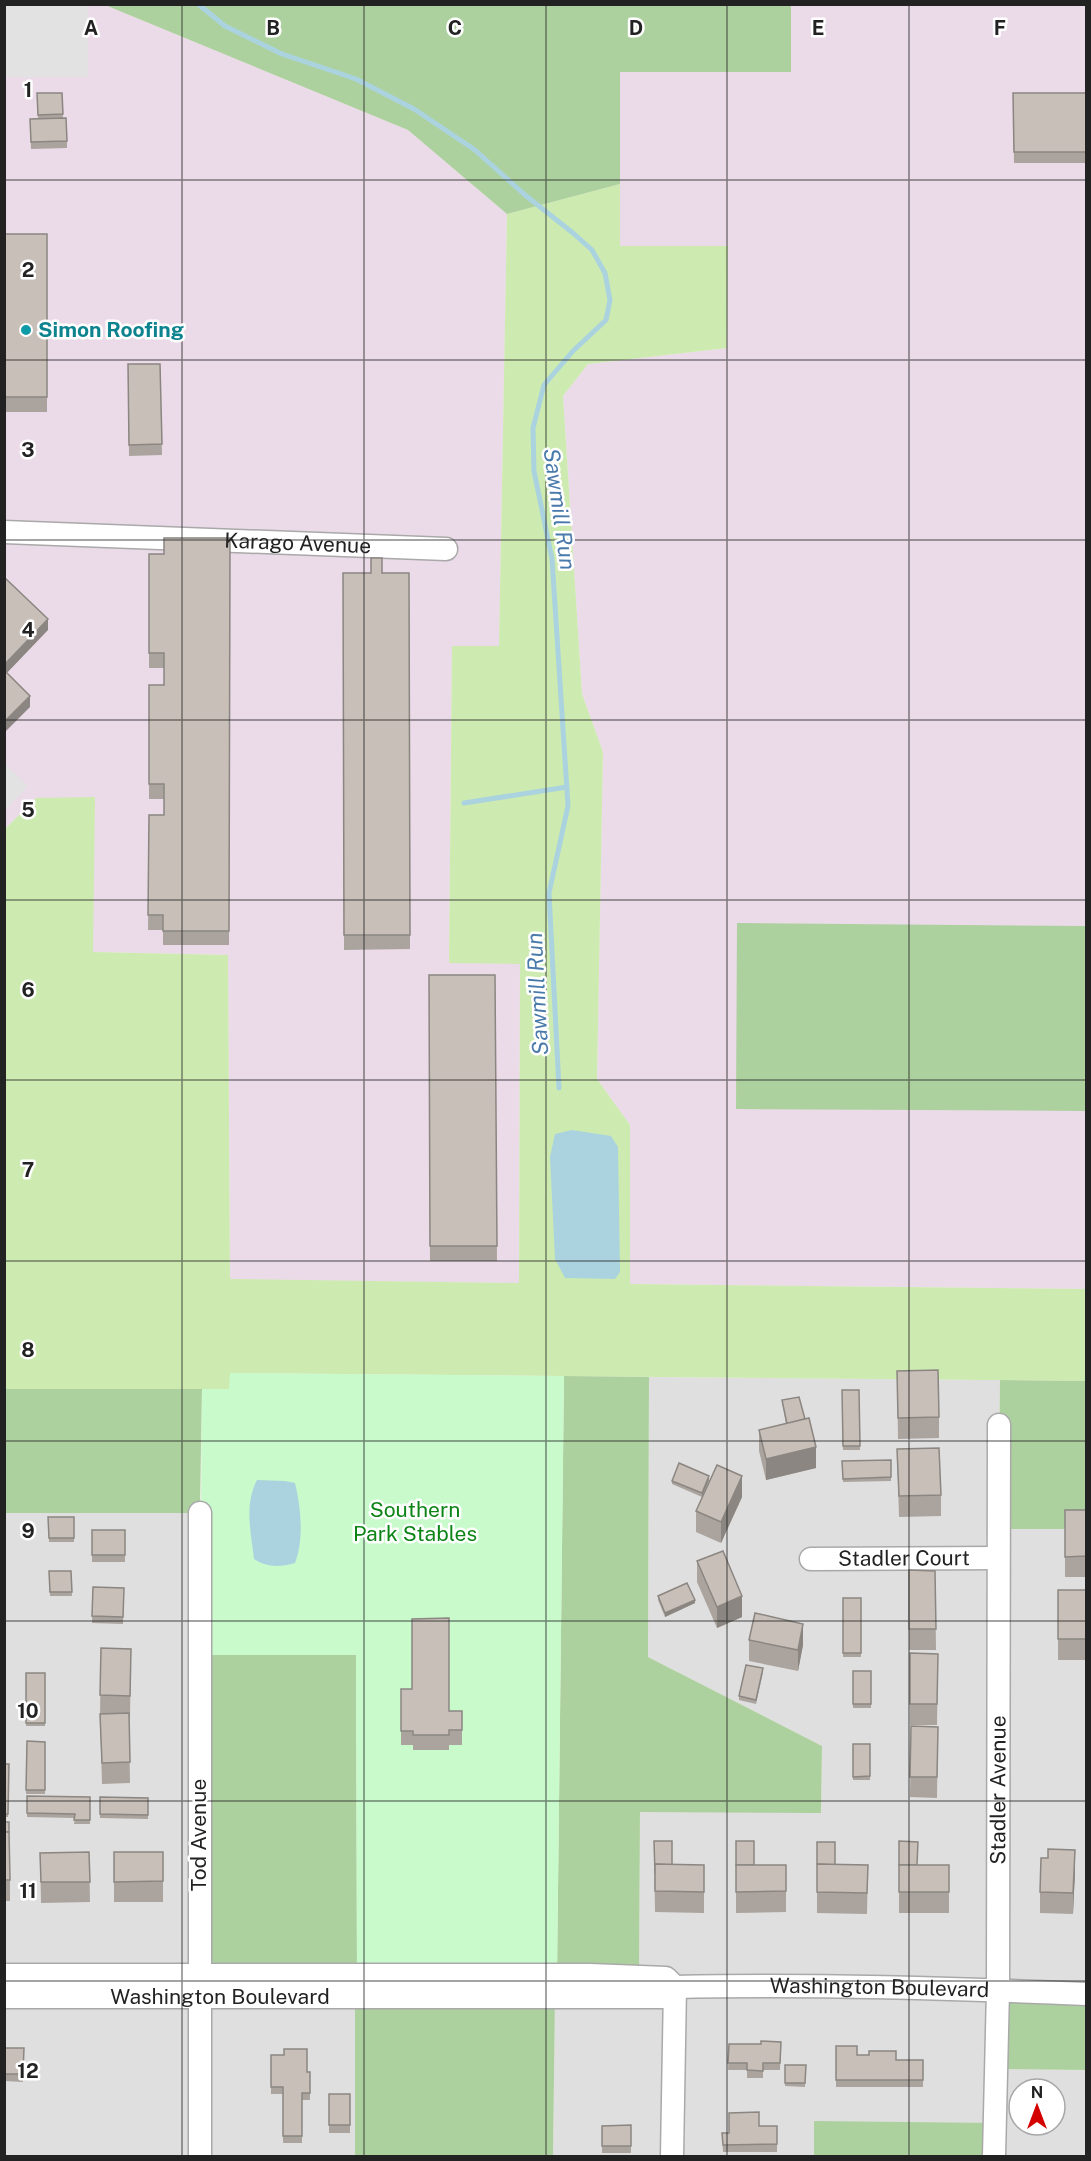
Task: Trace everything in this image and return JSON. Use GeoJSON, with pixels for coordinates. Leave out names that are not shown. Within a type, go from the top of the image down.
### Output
{"type":"FeatureCollection","features":[{"type":"Feature","properties":{"kind":"street","name":"Karago Avenue"},"geometry":{"type":"LineString","coordinates":[[4,532],[446,549]]}},
{"type":"Feature","properties":{"kind":"street","name":"Stadler Avenue"},"geometry":{"type":"LineString","coordinates":[[994,2157],[998,1990],[999,1425]]}},
{"type":"Feature","properties":{"kind":"street","name":"Tod Avenue"},"geometry":{"type":"LineString","coordinates":[[200,1513],[200,2157]]}},
{"type":"Feature","properties":{"kind":"street","name":"Stadler Court"},"geometry":{"type":"LineString","coordinates":[[811,1559],[998,1558]]}},
{"type":"Feature","properties":{"kind":"street","name":"Washington Boulevard"},"geometry":{"type":"LineString","coordinates":[[4,1975],[199,1974],[666,1997],[675,1987],[894,1986],[1086,1994]]}},
{"type":"Feature","properties":{"kind":"street","name":"Washington Boulevard"},"geometry":{"type":"LineString","coordinates":[[4,1997],[201,1996],[434,1987]]}},
{"type":"Feature","properties":{"kind":"street"},"geometry":{"type":"LineString","coordinates":[[672,2157],[675,1987]]}},
{"type":"Feature","properties":{"kind":"shaded area"},"geometry":{"type":"Polygon","coordinates":[[[4,5],[88,5],[88,77],[5,77],[4,5]]]}},
{"type":"Feature","properties":{"kind":"shaded area"},"geometry":{"type":"Polygon","coordinates":[[[88,5],[105,5],[408,130],[507,214],[499,646],[452,646],[449,962],[520,963],[519,1283],[230,1280],[228,955],[93,952],[36,798],[5,829],[5,77],[87,77],[88,5]]]}},
{"type":"Feature","properties":{"kind":"shaded area"},"geometry":{"type":"Polygon","coordinates":[[[791,5],[1086,5],[1086,1289],[630,1284],[630,1125],[597,1079],[603,752],[582,694],[563,396],[588,364],[727,348],[620,246],[620,72],[791,72],[791,5]]]}},
{"type":"Feature","properties":{"kind":"shaded area"},"geometry":{"type":"Polygon","coordinates":[[[4,763],[28,786],[5,810],[4,809],[4,763]]]}},
{"type":"Feature","properties":{"kind":"shaded area"},"geometry":{"type":"Polygon","coordinates":[[[649,1377],[1000,1380],[999,1441],[1086,1529],[1086,1994],[997,2069],[1086,2070],[1086,2156],[994,2156],[814,2121],[814,2156],[553,2156],[555,1997],[639,1977],[640,1812],[821,1812],[822,1746],[648,1657],[649,1377]]]}},
{"type":"Feature","properties":{"kind":"shaded area"},"geometry":{"type":"Polygon","coordinates":[[[4,1513],[200,1513],[199,1974],[5,1975],[4,1513]]]}},
{"type":"Feature","properties":{"kind":"shaded area"},"geometry":{"type":"Polygon","coordinates":[[[4,1997],[355,1997],[355,2156],[5,2156],[4,1997]]]}},
{"type":"Feature","properties":{"kind":"green space"},"geometry":{"type":"Polygon","coordinates":[[[105,5],[791,5],[791,72],[620,72],[620,184],[507,214],[408,130],[105,5]]]}},
{"type":"Feature","properties":{"kind":"green space"},"geometry":{"type":"Polygon","coordinates":[[[620,184],[620,246],[728,246],[727,348],[588,364],[563,396],[582,694],[603,752],[597,1079],[630,1125],[630,1284],[1086,1289],[1086,1381],[231,1373],[230,1389],[5,1389],[5,829],[36,798],[95,797],[93,952],[228,955],[230,1279],[519,1283],[520,964],[449,963],[452,646],[499,646],[507,214],[620,184]]]}},
{"type":"Feature","properties":{"kind":"green space"},"geometry":{"type":"Polygon","coordinates":[[[737,923],[1086,926],[1086,1111],[736,1109],[737,923]]]}},
{"type":"Feature","properties":{"kind":"green space","name":"Southern Park Stables"},"geometry":{"type":"Polygon","coordinates":[[[230,1373],[564,1376],[557,1975],[357,1975],[356,1655],[200,1655],[202,1389],[229,1389],[230,1373]]]}},
{"type":"Feature","properties":{"kind":"green space"},"geometry":{"type":"Polygon","coordinates":[[[564,1376],[649,1377],[648,1657],[822,1746],[821,1813],[640,1812],[639,1977],[557,1975],[564,1376]]]}},
{"type":"Feature","properties":{"kind":"green space"},"geometry":{"type":"Polygon","coordinates":[[[1000,1380],[1086,1381],[1086,1529],[998,1529],[1000,1380]]]}},
{"type":"Feature","properties":{"kind":"green space"},"geometry":{"type":"Polygon","coordinates":[[[4,1389],[202,1389],[200,1506],[194,1513],[5,1513],[4,1389]]]}},
{"type":"Feature","properties":{"kind":"green space"},"geometry":{"type":"Polygon","coordinates":[[[200,1655],[356,1655],[357,1975],[199,1974],[200,1655]]]}},
{"type":"Feature","properties":{"kind":"green space"},"geometry":{"type":"Polygon","coordinates":[[[998,1990],[1086,1994],[1086,2070],[996,2069],[998,1990]]]}},
{"type":"Feature","properties":{"kind":"green space"},"geometry":{"type":"Polygon","coordinates":[[[355,1997],[555,1997],[553,2156],[355,2156],[355,1997]]]}},
{"type":"Feature","properties":{"kind":"green space"},"geometry":{"type":"Polygon","coordinates":[[[814,2121],[995,2123],[994,2156],[814,2156],[814,2121]]]}},
{"type":"Feature","properties":{"kind":"water"},"geometry":{"type":"Polygon","coordinates":[[[572,1130],[611,1136],[618,1147],[620,1272],[615,1279],[565,1278],[555,1259],[550,1157],[555,1134],[572,1130]]]}},
{"type":"Feature","properties":{"kind":"water"},"geometry":{"type":"Polygon","coordinates":[[[257,1480],[295,1483],[301,1523],[300,1544],[295,1563],[274,1566],[254,1559],[250,1509],[257,1480]]]}},
{"type":"Feature","properties":{"kind":"building"},"geometry":{"type":"Polygon","coordinates":[[[37,93],[62,93],[63,114],[38,115],[37,93]]]}},
{"type":"Feature","properties":{"kind":"building"},"geometry":{"type":"Polygon","coordinates":[[[1013,93],[1086,93],[1086,152],[1014,152],[1013,93]]]}},
{"type":"Feature","properties":{"kind":"building"},"geometry":{"type":"Polygon","coordinates":[[[66,118],[67,141],[31,142],[30,119],[66,118]]]}},
{"type":"Feature","properties":{"kind":"building","name":"Simon Roofing"},"geometry":{"type":"Polygon","coordinates":[[[4,234],[47,234],[47,397],[4,397],[4,234]]]}},
{"type":"Feature","properties":{"kind":"building"},"geometry":{"type":"Polygon","coordinates":[[[128,364],[160,364],[162,444],[129,445],[128,364]]]}},
{"type":"Feature","properties":{"kind":"building"},"geometry":{"type":"Polygon","coordinates":[[[164,538],[230,538],[229,931],[163,931],[163,915],[148,915],[149,815],[164,815],[164,784],[149,784],[149,685],[164,685],[164,653],[149,653],[149,554],[164,554],[164,538]]]}},
{"type":"Feature","properties":{"kind":"building"},"geometry":{"type":"Polygon","coordinates":[[[371,558],[382,558],[382,573],[409,573],[410,935],[344,935],[343,573],[371,573],[371,558]]]}},
{"type":"Feature","properties":{"kind":"building"},"geometry":{"type":"Polygon","coordinates":[[[4,577],[48,619],[4,665],[4,577]]]}},
{"type":"Feature","properties":{"kind":"building"},"geometry":{"type":"Polygon","coordinates":[[[4,670],[30,696],[4,722],[4,670]]]}},
{"type":"Feature","properties":{"kind":"building"},"geometry":{"type":"Polygon","coordinates":[[[429,975],[495,975],[497,1246],[430,1246],[429,975]]]}},
{"type":"Feature","properties":{"kind":"building"},"geometry":{"type":"Polygon","coordinates":[[[938,1370],[939,1417],[898,1418],[897,1371],[938,1370]]]}},
{"type":"Feature","properties":{"kind":"building"},"geometry":{"type":"Polygon","coordinates":[[[842,1390],[859,1390],[860,1446],[843,1446],[842,1390]]]}},
{"type":"Feature","properties":{"kind":"building"},"geometry":{"type":"Polygon","coordinates":[[[799,1397],[805,1419],[787,1424],[782,1400],[799,1397]]]}},
{"type":"Feature","properties":{"kind":"building"},"geometry":{"type":"Polygon","coordinates":[[[809,1418],[816,1447],[766,1459],[759,1430],[809,1418]]]}},
{"type":"Feature","properties":{"kind":"building"},"geometry":{"type":"Polygon","coordinates":[[[939,1448],[941,1495],[899,1496],[897,1449],[939,1448]]]}},
{"type":"Feature","properties":{"kind":"building"},"geometry":{"type":"Polygon","coordinates":[[[891,1460],[891,1477],[843,1479],[842,1461],[891,1460]]]}},
{"type":"Feature","properties":{"kind":"building"},"geometry":{"type":"Polygon","coordinates":[[[679,1463],[709,1476],[702,1493],[672,1481],[679,1463]]]}},
{"type":"Feature","properties":{"kind":"building"},"geometry":{"type":"Polygon","coordinates":[[[717,1465],[742,1476],[721,1522],[696,1511],[717,1465]]]}},
{"type":"Feature","properties":{"kind":"building"},"geometry":{"type":"Polygon","coordinates":[[[1065,1510],[1086,1510],[1086,1556],[1065,1557],[1065,1510]]]}},
{"type":"Feature","properties":{"kind":"building"},"geometry":{"type":"Polygon","coordinates":[[[48,1517],[74,1517],[74,1538],[49,1538],[48,1517]]]}},
{"type":"Feature","properties":{"kind":"building"},"geometry":{"type":"Polygon","coordinates":[[[92,1530],[125,1530],[125,1555],[92,1555],[92,1530]]]}},
{"type":"Feature","properties":{"kind":"building"},"geometry":{"type":"Polygon","coordinates":[[[723,1551],[742,1596],[717,1607],[697,1561],[723,1551]]]}},
{"type":"Feature","properties":{"kind":"building"},"geometry":{"type":"Polygon","coordinates":[[[909,1570],[935,1571],[936,1629],[909,1629],[909,1570]]]}},
{"type":"Feature","properties":{"kind":"building"},"geometry":{"type":"Polygon","coordinates":[[[49,1571],[71,1571],[72,1592],[50,1592],[49,1571]]]}},
{"type":"Feature","properties":{"kind":"building"},"geometry":{"type":"Polygon","coordinates":[[[687,1583],[695,1600],[665,1613],[658,1596],[687,1583]]]}},
{"type":"Feature","properties":{"kind":"building"},"geometry":{"type":"Polygon","coordinates":[[[93,1587],[124,1588],[123,1617],[92,1616],[93,1587]]]}},
{"type":"Feature","properties":{"kind":"building"},"geometry":{"type":"Polygon","coordinates":[[[1058,1590],[1086,1590],[1086,1639],[1058,1639],[1058,1590]]]}},
{"type":"Feature","properties":{"kind":"building"},"geometry":{"type":"Polygon","coordinates":[[[843,1598],[861,1598],[861,1653],[843,1653],[843,1598]]]}},
{"type":"Feature","properties":{"kind":"building"},"geometry":{"type":"Polygon","coordinates":[[[755,1613],[803,1624],[798,1650],[749,1640],[755,1613]]]}},
{"type":"Feature","properties":{"kind":"building"},"geometry":{"type":"Polygon","coordinates":[[[449,1618],[449,1711],[462,1711],[462,1730],[449,1730],[449,1735],[413,1735],[413,1731],[401,1731],[401,1689],[412,1689],[412,1619],[449,1618]]]}},
{"type":"Feature","properties":{"kind":"building"},"geometry":{"type":"Polygon","coordinates":[[[101,1648],[131,1649],[130,1696],[100,1695],[101,1648]]]}},
{"type":"Feature","properties":{"kind":"building"},"geometry":{"type":"Polygon","coordinates":[[[910,1653],[938,1654],[937,1704],[910,1704],[910,1653]]]}},
{"type":"Feature","properties":{"kind":"building"},"geometry":{"type":"Polygon","coordinates":[[[746,1665],[763,1668],[756,1700],[739,1696],[746,1665]]]}},
{"type":"Feature","properties":{"kind":"building"},"geometry":{"type":"Polygon","coordinates":[[[853,1671],[871,1671],[871,1704],[853,1704],[853,1671]]]}},
{"type":"Feature","properties":{"kind":"building"},"geometry":{"type":"Polygon","coordinates":[[[26,1673],[45,1673],[45,1723],[26,1723],[26,1673]]]}},
{"type":"Feature","properties":{"kind":"building"},"geometry":{"type":"Polygon","coordinates":[[[129,1713],[130,1762],[102,1763],[100,1714],[129,1713]]]}},
{"type":"Feature","properties":{"kind":"building"},"geometry":{"type":"Polygon","coordinates":[[[911,1726],[938,1727],[937,1777],[910,1777],[911,1726]]]}},
{"type":"Feature","properties":{"kind":"building"},"geometry":{"type":"Polygon","coordinates":[[[27,1741],[45,1742],[45,1790],[26,1790],[27,1741]]]}},
{"type":"Feature","properties":{"kind":"building"},"geometry":{"type":"Polygon","coordinates":[[[853,1744],[870,1744],[870,1776],[853,1777],[853,1744]]]}},
{"type":"Feature","properties":{"kind":"building"},"geometry":{"type":"Polygon","coordinates":[[[4,1764],[9,1764],[8,1814],[4,1814],[4,1764]]]}},
{"type":"Feature","properties":{"kind":"building"},"geometry":{"type":"Polygon","coordinates":[[[27,1796],[90,1797],[90,1820],[74,1820],[75,1814],[27,1813],[27,1796]]]}},
{"type":"Feature","properties":{"kind":"building"},"geometry":{"type":"Polygon","coordinates":[[[100,1797],[148,1798],[148,1815],[100,1814],[100,1797]]]}},
{"type":"Feature","properties":{"kind":"building"},"geometry":{"type":"Polygon","coordinates":[[[4,1822],[9,1822],[9,1832],[4,1832],[4,1822]]]}},
{"type":"Feature","properties":{"kind":"building"},"geometry":{"type":"Polygon","coordinates":[[[4,1832],[9,1832],[10,1880],[4,1880],[4,1832]]]}},
{"type":"Feature","properties":{"kind":"building"},"geometry":{"type":"Polygon","coordinates":[[[654,1841],[672,1841],[672,1865],[655,1864],[655,1874],[654,1841]]]}},
{"type":"Feature","properties":{"kind":"building"},"geometry":{"type":"Polygon","coordinates":[[[736,1841],[754,1841],[754,1865],[736,1865],[736,1841]]]}},
{"type":"Feature","properties":{"kind":"building"},"geometry":{"type":"Polygon","coordinates":[[[899,1841],[918,1842],[917,1865],[899,1865],[899,1841]]]}},
{"type":"Feature","properties":{"kind":"building"},"geometry":{"type":"Polygon","coordinates":[[[817,1842],[835,1842],[835,1865],[817,1864],[817,1842]]]}},
{"type":"Feature","properties":{"kind":"building"},"geometry":{"type":"Polygon","coordinates":[[[1048,1849],[1075,1850],[1073,1893],[1040,1892],[1041,1858],[1048,1858],[1048,1849]]]}},
{"type":"Feature","properties":{"kind":"building"},"geometry":{"type":"Polygon","coordinates":[[[89,1852],[90,1882],[41,1882],[40,1853],[89,1852]]]}},
{"type":"Feature","properties":{"kind":"building"},"geometry":{"type":"Polygon","coordinates":[[[114,1852],[163,1852],[163,1881],[114,1882],[114,1852]]]}},
{"type":"Feature","properties":{"kind":"building"},"geometry":{"type":"Polygon","coordinates":[[[655,1864],[704,1865],[704,1892],[655,1891],[655,1864]]]}},
{"type":"Feature","properties":{"kind":"building"},"geometry":{"type":"Polygon","coordinates":[[[817,1864],[868,1865],[867,1893],[817,1892],[817,1864]]]}},
{"type":"Feature","properties":{"kind":"building"},"geometry":{"type":"Polygon","coordinates":[[[736,1865],[786,1865],[786,1891],[736,1892],[736,1865]]]}},
{"type":"Feature","properties":{"kind":"building"},"geometry":{"type":"Polygon","coordinates":[[[899,1865],[949,1865],[949,1892],[899,1892],[899,1865]]]}},
{"type":"Feature","properties":{"kind":"building"},"geometry":{"type":"Polygon","coordinates":[[[761,2041],[781,2042],[780,2063],[763,2063],[763,2071],[747,2070],[747,2063],[728,2063],[729,2044],[761,2044],[761,2041]]]}},
{"type":"Feature","properties":{"kind":"building"},"geometry":{"type":"Polygon","coordinates":[[[836,2046],[857,2046],[857,2055],[869,2055],[869,2051],[896,2051],[896,2060],[923,2060],[923,2080],[836,2080],[836,2046]]]}},
{"type":"Feature","properties":{"kind":"building"},"geometry":{"type":"Polygon","coordinates":[[[4,2048],[24,2048],[23,2074],[4,2074],[4,2048]]]}},
{"type":"Feature","properties":{"kind":"building"},"geometry":{"type":"Polygon","coordinates":[[[284,2049],[307,2049],[310,2093],[302,2093],[302,2136],[283,2136],[283,2087],[271,2087],[271,2055],[284,2055],[284,2049]]]}},
{"type":"Feature","properties":{"kind":"building"},"geometry":{"type":"Polygon","coordinates":[[[785,2065],[806,2065],[805,2083],[785,2083],[785,2065]]]}},
{"type":"Feature","properties":{"kind":"building"},"geometry":{"type":"Polygon","coordinates":[[[329,2094],[350,2094],[350,2125],[329,2125],[329,2094]]]}},
{"type":"Feature","properties":{"kind":"building"},"geometry":{"type":"Polygon","coordinates":[[[759,2112],[759,2126],[777,2126],[777,2144],[723,2145],[722,2133],[729,2133],[729,2113],[759,2112]]]}},
{"type":"Feature","properties":{"kind":"building"},"geometry":{"type":"Polygon","coordinates":[[[631,2125],[631,2146],[602,2146],[602,2126],[631,2125]]]}},
{"type":"Feature","properties":{"kind":"waterway","name":"Sawmill Run"},"geometry":{"type":"LineString","coordinates":[[198,4],[225,26],[282,54],[356,79],[414,109],[475,150],[525,195],[573,233],[592,250],[605,273],[610,300],[606,320],[573,351],[544,385],[533,428],[534,471],[552,559],[568,806],[549,893],[559,1088]]}},
{"type":"Feature","properties":{"kind":"waterway"},"geometry":{"type":"LineString","coordinates":[[464,803],[567,787]]}},
{"type":"Feature","properties":{"kind":"place","name":"Simon Roofing"},"geometry":{"type":"Point","coordinates":[26,330]}}]}
